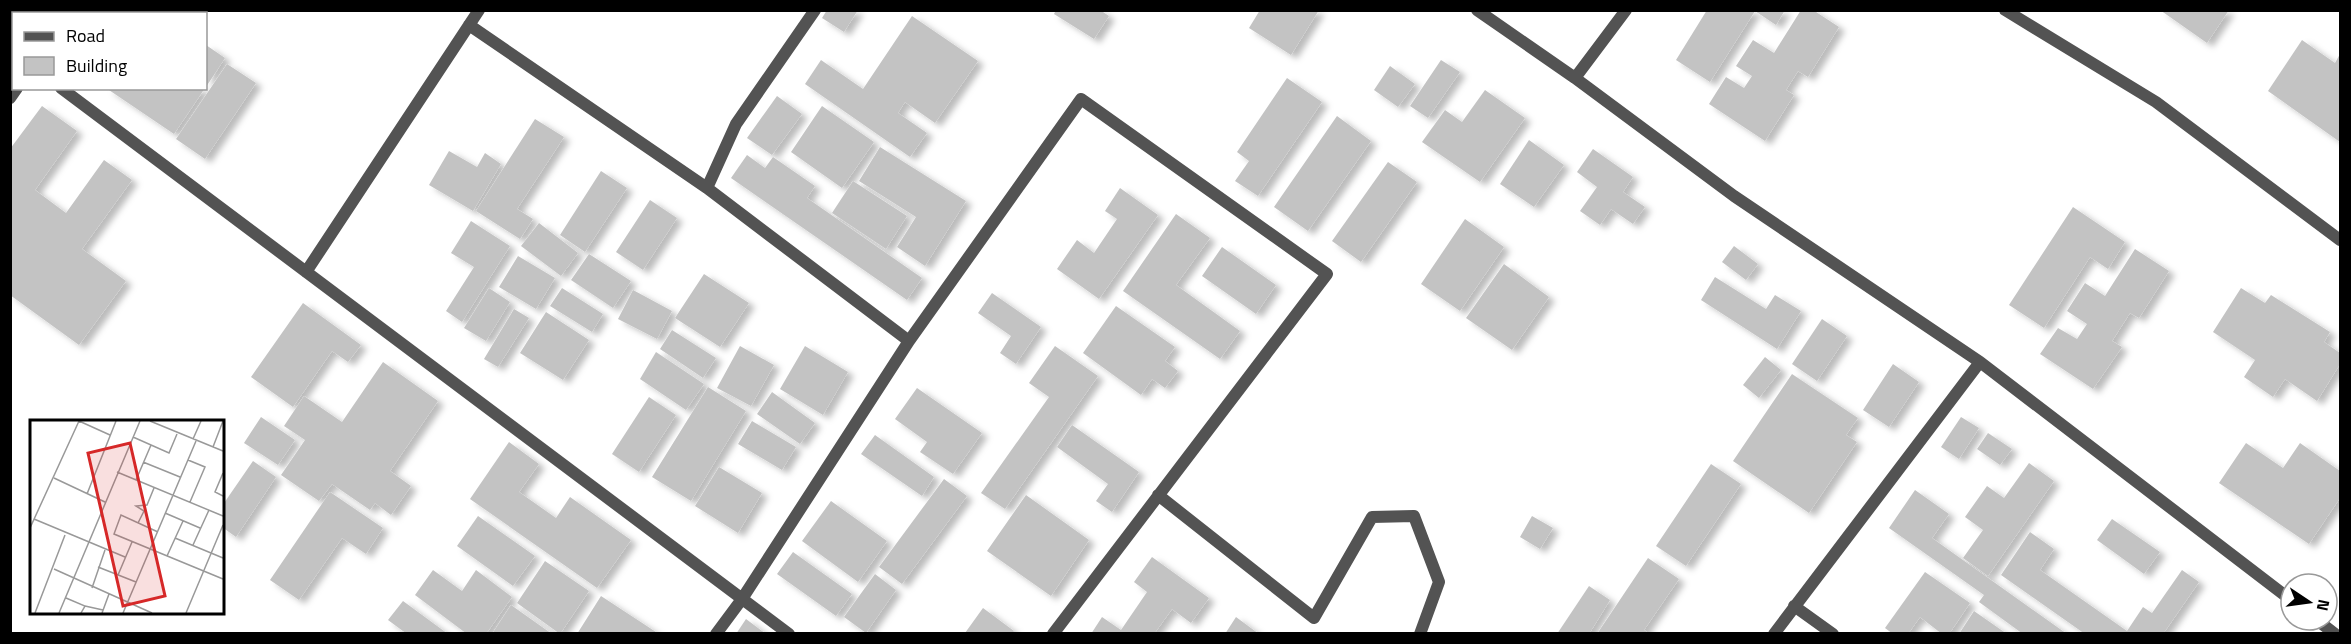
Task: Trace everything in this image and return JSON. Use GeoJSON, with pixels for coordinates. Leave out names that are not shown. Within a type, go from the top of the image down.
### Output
{"type":"FeatureCollection","features":[{"type":"Feature","properties":{"kind":"street"},"geometry":{"type":"LineString","coordinates":[[306,272],[479,10]]}},
{"type":"Feature","properties":{"kind":"street"},"geometry":{"type":"LineString","coordinates":[[707,188],[736,124],[815,10]]}},
{"type":"Feature","properties":{"kind":"street"},"geometry":{"type":"LineString","coordinates":[[1477,10],[1575,78],[1734,196],[1980,362],[2279,591]]}},
{"type":"Feature","properties":{"kind":"street"},"geometry":{"type":"LineString","coordinates":[[1575,78],[1626,10]]}},
{"type":"Feature","properties":{"kind":"street"},"geometry":{"type":"LineString","coordinates":[[2005,10],[2156,102],[2340,240]]}},
{"type":"Feature","properties":{"kind":"street"},"geometry":{"type":"LineString","coordinates":[[469,25],[707,188],[909,341]]}},
{"type":"Feature","properties":{"kind":"street"},"geometry":{"type":"LineString","coordinates":[[64,90],[789,633]]}},
{"type":"Feature","properties":{"kind":"street"},"geometry":{"type":"LineString","coordinates":[[716,633],[742,599],[909,341],[1080,99],[1327,274],[1053,633]]}},
{"type":"Feature","properties":{"kind":"street"},"geometry":{"type":"LineString","coordinates":[[1774,633],[1980,362]]}},
{"type":"Feature","properties":{"kind":"street"},"geometry":{"type":"LineString","coordinates":[[1158,495],[1314,618],[1372,517],[1414,516],[1439,582],[1420,633]]}},
{"type":"Feature","properties":{"kind":"street"},"geometry":{"type":"LineString","coordinates":[[1794,606],[1833,633]]}},
{"type":"Feature","properties":{"kind":"building"},"geometry":{"type":"Polygon","coordinates":[[[25,10],[45,10],[44,12],[24,12],[25,10]]]}},
{"type":"Feature","properties":{"kind":"building"},"geometry":{"type":"Polygon","coordinates":[[[827,10],[858,10],[844,32],[822,18],[827,10]]]}},
{"type":"Feature","properties":{"kind":"building"},"geometry":{"type":"Polygon","coordinates":[[[1056,10],[1100,10],[1109,16],[1094,39],[1054,14],[1056,10]]]}},
{"type":"Feature","properties":{"kind":"building"},"geometry":{"type":"Polygon","coordinates":[[[1260,10],[1319,10],[1291,55],[1249,28],[1260,10]]]}},
{"type":"Feature","properties":{"kind":"building"},"geometry":{"type":"Polygon","coordinates":[[[1707,10],[1785,10],[1776,25],[1755,11],[1710,82],[1676,60],[1707,10]]]}},
{"type":"Feature","properties":{"kind":"building"},"geometry":{"type":"Polygon","coordinates":[[[1801,10],[1813,10],[1839,27],[1808,77],[1798,71],[1786,90],[1794,95],[1765,141],[1709,104],[1726,77],[1744,88],[1752,76],[1736,66],[1753,40],[1774,53],[1801,10]]]}},
{"type":"Feature","properties":{"kind":"building"},"geometry":{"type":"Polygon","coordinates":[[[2160,10],[2229,10],[2207,43],[2160,10]]]}},
{"type":"Feature","properties":{"kind":"building"},"geometry":{"type":"Polygon","coordinates":[[[912,16],[978,61],[935,123],[905,102],[898,113],[927,133],[910,157],[805,84],[821,60],[863,89],[912,16]]]}},
{"type":"Feature","properties":{"kind":"building"},"geometry":{"type":"Polygon","coordinates":[[[2302,40],[2335,63],[2340,54],[2340,142],[2268,91],[2302,40]]]}},
{"type":"Feature","properties":{"kind":"building"},"geometry":{"type":"Polygon","coordinates":[[[207,46],[225,58],[207,85],[207,46]]]}},
{"type":"Feature","properties":{"kind":"building"},"geometry":{"type":"Polygon","coordinates":[[[1441,60],[1460,72],[1428,118],[1410,106],[1441,60]]]}},
{"type":"Feature","properties":{"kind":"building"},"geometry":{"type":"Polygon","coordinates":[[[227,64],[256,83],[205,159],[176,139],[227,64]]]}},
{"type":"Feature","properties":{"kind":"building"},"geometry":{"type":"Polygon","coordinates":[[[1390,66],[1415,84],[1398,107],[1374,90],[1390,66]]]}},
{"type":"Feature","properties":{"kind":"building"},"geometry":{"type":"Polygon","coordinates":[[[1287,78],[1322,102],[1258,196],[1235,181],[1249,161],[1237,152],[1287,78]]]}},
{"type":"Feature","properties":{"kind":"building"},"geometry":{"type":"Polygon","coordinates":[[[109,90],[204,90],[174,134],[109,90]]]}},
{"type":"Feature","properties":{"kind":"building"},"geometry":{"type":"Polygon","coordinates":[[[1485,90],[1525,118],[1480,182],[1422,142],[1445,110],[1462,122],[1485,90]]]}},
{"type":"Feature","properties":{"kind":"building"},"geometry":{"type":"Polygon","coordinates":[[[777,96],[802,114],[772,155],[747,138],[777,96]]]}},
{"type":"Feature","properties":{"kind":"building"},"geometry":{"type":"Polygon","coordinates":[[[42,106],[77,131],[35,190],[66,213],[104,160],[132,180],[82,249],[126,281],[79,345],[10,295],[10,149],[42,106]]]}},
{"type":"Feature","properties":{"kind":"building"},"geometry":{"type":"Polygon","coordinates":[[[822,106],[874,142],[842,188],[791,152],[822,106]]]}},
{"type":"Feature","properties":{"kind":"building"},"geometry":{"type":"Polygon","coordinates":[[[1337,116],[1371,141],[1308,231],[1274,207],[1337,116]]]}},
{"type":"Feature","properties":{"kind":"building"},"geometry":{"type":"Polygon","coordinates":[[[535,119],[564,137],[517,209],[533,219],[520,239],[476,211],[535,119]]]}},
{"type":"Feature","properties":{"kind":"building"},"geometry":{"type":"Polygon","coordinates":[[[1529,140],[1564,165],[1534,207],[1500,184],[1529,140]]]}},
{"type":"Feature","properties":{"kind":"building"},"geometry":{"type":"Polygon","coordinates":[[[880,147],[966,201],[925,266],[897,247],[916,217],[859,181],[880,147]]]}},
{"type":"Feature","properties":{"kind":"building"},"geometry":{"type":"Polygon","coordinates":[[[1593,149],[1633,177],[1623,192],[1645,207],[1633,224],[1611,209],[1600,225],[1580,211],[1597,187],[1577,172],[1593,149]]]}},
{"type":"Feature","properties":{"kind":"building"},"geometry":{"type":"Polygon","coordinates":[[[449,151],[477,167],[485,153],[501,164],[473,211],[429,185],[449,151]]]}},
{"type":"Feature","properties":{"kind":"building"},"geometry":{"type":"Polygon","coordinates":[[[747,155],[765,168],[773,157],[815,186],[807,198],[922,278],[907,300],[731,178],[747,155]]]}},
{"type":"Feature","properties":{"kind":"building"},"geometry":{"type":"Polygon","coordinates":[[[1388,162],[1417,182],[1361,262],[1332,241],[1388,162]]]}},
{"type":"Feature","properties":{"kind":"building"},"geometry":{"type":"Polygon","coordinates":[[[601,171],[627,188],[585,252],[560,235],[601,171]]]}},
{"type":"Feature","properties":{"kind":"building"},"geometry":{"type":"Polygon","coordinates":[[[853,181],[907,216],[886,249],[832,213],[853,181]]]}},
{"type":"Feature","properties":{"kind":"building"},"geometry":{"type":"Polygon","coordinates":[[[1120,188],[1158,215],[1099,299],[1057,269],[1077,240],[1094,253],[1117,219],[1105,211],[1120,188]]]}},
{"type":"Feature","properties":{"kind":"building"},"geometry":{"type":"Polygon","coordinates":[[[650,200],[677,218],[643,270],[616,252],[650,200]]]}},
{"type":"Feature","properties":{"kind":"building"},"geometry":{"type":"Polygon","coordinates":[[[2073,207],[2125,242],[2108,269],[2090,257],[2044,328],[2009,305],[2073,207]]]}},
{"type":"Feature","properties":{"kind":"building"},"geometry":{"type":"Polygon","coordinates":[[[1176,214],[1210,238],[1176,285],[1240,331],[1220,359],[1123,291],[1176,214]]]}},
{"type":"Feature","properties":{"kind":"building"},"geometry":{"type":"Polygon","coordinates":[[[1465,219],[1504,247],[1460,311],[1421,284],[1465,219]]]}},
{"type":"Feature","properties":{"kind":"building"},"geometry":{"type":"Polygon","coordinates":[[[471,221],[510,246],[462,322],[446,311],[474,267],[451,253],[471,221]]]}},
{"type":"Feature","properties":{"kind":"building"},"geometry":{"type":"Polygon","coordinates":[[[539,223],[578,253],[561,276],[521,246],[539,223]]]}},
{"type":"Feature","properties":{"kind":"building"},"geometry":{"type":"Polygon","coordinates":[[[1734,246],[1758,264],[1746,280],[1722,262],[1734,246]]]}},
{"type":"Feature","properties":{"kind":"building"},"geometry":{"type":"Polygon","coordinates":[[[1222,247],[1276,285],[1256,314],[1202,276],[1222,247]]]}},
{"type":"Feature","properties":{"kind":"building"},"geometry":{"type":"Polygon","coordinates":[[[2135,249],[2169,271],[2139,318],[2130,313],[2112,341],[2122,347],[2093,389],[2040,354],[2058,328],[2077,339],[2087,324],[2067,311],[2085,283],[2105,296],[2135,249]]]}},
{"type":"Feature","properties":{"kind":"building"},"geometry":{"type":"Polygon","coordinates":[[[589,254],[631,281],[613,308],[571,280],[589,254]]]}},
{"type":"Feature","properties":{"kind":"building"},"geometry":{"type":"Polygon","coordinates":[[[518,256],[555,278],[536,309],[499,287],[518,256]]]}},
{"type":"Feature","properties":{"kind":"building"},"geometry":{"type":"Polygon","coordinates":[[[1504,264],[1549,297],[1512,350],[1466,318],[1504,264]]]}},
{"type":"Feature","properties":{"kind":"building"},"geometry":{"type":"Polygon","coordinates":[[[704,274],[749,303],[720,347],[675,318],[704,274]]]}},
{"type":"Feature","properties":{"kind":"building"},"geometry":{"type":"Polygon","coordinates":[[[1715,277],[1766,309],[1775,295],[1801,311],[1777,349],[1701,300],[1715,277]]]}},
{"type":"Feature","properties":{"kind":"building"},"geometry":{"type":"Polygon","coordinates":[[[489,288],[510,302],[486,341],[464,328],[489,288]]]}},
{"type":"Feature","properties":{"kind":"building"},"geometry":{"type":"Polygon","coordinates":[[[562,288],[603,314],[592,332],[550,306],[562,288]]]}},
{"type":"Feature","properties":{"kind":"building"},"geometry":{"type":"Polygon","coordinates":[[[2241,288],[2265,303],[2271,295],[2330,332],[2324,342],[2340,353],[2340,364],[2317,401],[2285,379],[2273,397],[2244,377],[2255,360],[2213,332],[2241,288]]]}},
{"type":"Feature","properties":{"kind":"building"},"geometry":{"type":"Polygon","coordinates":[[[633,290],[672,311],[657,339],[618,319],[633,290]]]}},
{"type":"Feature","properties":{"kind":"building"},"geometry":{"type":"Polygon","coordinates":[[[992,293],[1041,327],[1016,364],[1000,353],[1011,336],[978,313],[992,293]]]}},
{"type":"Feature","properties":{"kind":"building"},"geometry":{"type":"Polygon","coordinates":[[[303,303],[361,345],[348,362],[332,351],[293,407],[251,377],[303,303]]]}},
{"type":"Feature","properties":{"kind":"building"},"geometry":{"type":"Polygon","coordinates":[[[1116,306],[1175,347],[1165,361],[1178,371],[1165,388],[1152,379],[1141,395],[1083,353],[1116,306]]]}},
{"type":"Feature","properties":{"kind":"building"},"geometry":{"type":"Polygon","coordinates":[[[514,309],[529,318],[498,367],[484,359],[514,309]]]}},
{"type":"Feature","properties":{"kind":"building"},"geometry":{"type":"Polygon","coordinates":[[[546,312],[589,340],[563,380],[520,353],[546,312]]]}},
{"type":"Feature","properties":{"kind":"building"},"geometry":{"type":"Polygon","coordinates":[[[1822,319],[1847,336],[1817,381],[1792,364],[1822,319]]]}},
{"type":"Feature","properties":{"kind":"building"},"geometry":{"type":"Polygon","coordinates":[[[672,330],[716,358],[703,378],[660,349],[672,330]]]}},
{"type":"Feature","properties":{"kind":"building"},"geometry":{"type":"Polygon","coordinates":[[[740,346],[774,365],[751,406],[717,388],[740,346]]]}},
{"type":"Feature","properties":{"kind":"building"},"geometry":{"type":"Polygon","coordinates":[[[805,346],[848,372],[823,415],[780,389],[805,346]]]}},
{"type":"Feature","properties":{"kind":"building"},"geometry":{"type":"Polygon","coordinates":[[[1055,346],[1098,376],[1005,509],[981,493],[1049,397],[1029,383],[1055,346]]]}},
{"type":"Feature","properties":{"kind":"building"},"geometry":{"type":"Polygon","coordinates":[[[656,352],[704,384],[686,410],[640,379],[656,352]]]}},
{"type":"Feature","properties":{"kind":"building"},"geometry":{"type":"Polygon","coordinates":[[[1765,357],[1781,370],[1759,398],[1743,385],[1765,357]]]}},
{"type":"Feature","properties":{"kind":"building"},"geometry":{"type":"Polygon","coordinates":[[[383,362],[438,401],[390,471],[411,486],[391,515],[375,503],[370,510],[332,484],[319,501],[281,475],[305,440],[284,426],[304,396],[342,422],[383,362]]]}},
{"type":"Feature","properties":{"kind":"building"},"geometry":{"type":"Polygon","coordinates":[[[1893,364],[1919,382],[1889,427],[1863,410],[1893,364]]]}},
{"type":"Feature","properties":{"kind":"building"},"geometry":{"type":"Polygon","coordinates":[[[1792,374],[1858,418],[1846,435],[1857,442],[1809,513],[1733,461],[1792,374]]]}},
{"type":"Feature","properties":{"kind":"building"},"geometry":{"type":"Polygon","coordinates":[[[708,387],[746,411],[691,501],[652,477],[708,387]]]}},
{"type":"Feature","properties":{"kind":"building"},"geometry":{"type":"Polygon","coordinates":[[[917,388],[982,433],[953,474],[920,452],[927,442],[895,419],[917,388]]]}},
{"type":"Feature","properties":{"kind":"building"},"geometry":{"type":"Polygon","coordinates":[[[772,392],[815,423],[800,444],[757,414],[772,392]]]}},
{"type":"Feature","properties":{"kind":"building"},"geometry":{"type":"Polygon","coordinates":[[[649,397],[676,415],[639,472],[612,454],[649,397]]]}},
{"type":"Feature","properties":{"kind":"building"},"geometry":{"type":"Polygon","coordinates":[[[261,417],[295,440],[278,465],[244,443],[261,417]]]}},
{"type":"Feature","properties":{"kind":"building"},"geometry":{"type":"Polygon","coordinates":[[[1961,417],[1979,428],[1959,459],[1941,447],[1961,417]]]}},
{"type":"Feature","properties":{"kind":"building"},"geometry":{"type":"Polygon","coordinates":[[[752,421],[796,447],[782,470],[738,444],[752,421]]]}},
{"type":"Feature","properties":{"kind":"building"},"geometry":{"type":"Polygon","coordinates":[[[1072,425],[1139,472],[1112,512],[1096,501],[1108,484],[1057,447],[1072,425]]]}},
{"type":"Feature","properties":{"kind":"building"},"geometry":{"type":"Polygon","coordinates":[[[1988,433],[2012,449],[2000,465],[1977,449],[1988,433]]]}},
{"type":"Feature","properties":{"kind":"building"},"geometry":{"type":"Polygon","coordinates":[[[875,435],[934,477],[922,496],[861,454],[875,435]]]}},
{"type":"Feature","properties":{"kind":"building"},"geometry":{"type":"Polygon","coordinates":[[[509,442],[539,464],[519,492],[556,518],[570,497],[631,540],[597,588],[470,499],[509,442]]]}},
{"type":"Feature","properties":{"kind":"building"},"geometry":{"type":"Polygon","coordinates":[[[2246,443],[2283,468],[2300,443],[2340,471],[2340,498],[2309,544],[2219,483],[2246,443]]]}},
{"type":"Feature","properties":{"kind":"building"},"geometry":{"type":"Polygon","coordinates":[[[253,461],[276,477],[236,537],[224,528],[224,503],[253,461]]]}},
{"type":"Feature","properties":{"kind":"building"},"geometry":{"type":"Polygon","coordinates":[[[2029,463],[2054,481],[1988,576],[1963,558],[1983,530],[1965,517],[1987,486],[2004,498],[2029,463]]]}},
{"type":"Feature","properties":{"kind":"building"},"geometry":{"type":"Polygon","coordinates":[[[1711,464],[1741,484],[1686,566],[1656,546],[1711,464]]]}},
{"type":"Feature","properties":{"kind":"building"},"geometry":{"type":"Polygon","coordinates":[[[719,467],[762,493],[738,533],[695,506],[719,467]]]}},
{"type":"Feature","properties":{"kind":"building"},"geometry":{"type":"Polygon","coordinates":[[[944,479],[967,496],[902,584],[879,567],[944,479]]]}},
{"type":"Feature","properties":{"kind":"building"},"geometry":{"type":"Polygon","coordinates":[[[1915,490],[1949,514],[1932,538],[2067,634],[2023,634],[1979,602],[1984,595],[1889,528],[1915,490]]]}},
{"type":"Feature","properties":{"kind":"building"},"geometry":{"type":"Polygon","coordinates":[[[330,492],[383,528],[366,554],[342,538],[299,600],[270,580],[330,492]]]}},
{"type":"Feature","properties":{"kind":"building"},"geometry":{"type":"Polygon","coordinates":[[[1026,495],[1089,540],[1051,596],[987,551],[1026,495]]]}},
{"type":"Feature","properties":{"kind":"building"},"geometry":{"type":"Polygon","coordinates":[[[831,501],[887,541],[858,582],[802,541],[831,501]]]}},
{"type":"Feature","properties":{"kind":"building"},"geometry":{"type":"Polygon","coordinates":[[[478,516],[535,556],[513,586],[457,546],[478,516]]]}},
{"type":"Feature","properties":{"kind":"building"},"geometry":{"type":"Polygon","coordinates":[[[1532,516],[1553,528],[1540,549],[1520,537],[1532,516]]]}},
{"type":"Feature","properties":{"kind":"building"},"geometry":{"type":"Polygon","coordinates":[[[2112,519],[2160,552],[2144,574],[2097,540],[2112,519]]]}},
{"type":"Feature","properties":{"kind":"building"},"geometry":{"type":"Polygon","coordinates":[[[2030,532],[2054,549],[2040,570],[2127,631],[2143,607],[2152,613],[2182,570],[2199,582],[2163,634],[2085,634],[2001,575],[2030,532]]]}},
{"type":"Feature","properties":{"kind":"building"},"geometry":{"type":"Polygon","coordinates":[[[793,552],[852,594],[836,616],[777,574],[793,552]]]}},
{"type":"Feature","properties":{"kind":"building"},"geometry":{"type":"Polygon","coordinates":[[[1152,557],[1209,598],[1191,623],[1172,609],[1154,634],[1091,634],[1102,617],[1121,630],[1147,592],[1134,582],[1152,557]]]}},
{"type":"Feature","properties":{"kind":"building"},"geometry":{"type":"Polygon","coordinates":[[[1648,558],[1679,579],[1644,630],[1650,634],[1597,634],[1648,558]]]}},
{"type":"Feature","properties":{"kind":"building"},"geometry":{"type":"Polygon","coordinates":[[[545,561],[589,591],[560,634],[517,603],[545,561]]]}},
{"type":"Feature","properties":{"kind":"building"},"geometry":{"type":"Polygon","coordinates":[[[433,570],[462,591],[476,570],[512,597],[486,634],[467,634],[415,595],[433,570]]]}},
{"type":"Feature","properties":{"kind":"building"},"geometry":{"type":"Polygon","coordinates":[[[1925,572],[1970,603],[1949,634],[1942,634],[1920,617],[1908,634],[1893,634],[1885,628],[1925,572]]]}},
{"type":"Feature","properties":{"kind":"building"},"geometry":{"type":"Polygon","coordinates":[[[875,574],[896,590],[866,633],[844,617],[875,574]]]}},
{"type":"Feature","properties":{"kind":"building"},"geometry":{"type":"Polygon","coordinates":[[[1589,586],[1610,600],[1589,634],[1557,634],[1589,586]]]}},
{"type":"Feature","properties":{"kind":"building"},"geometry":{"type":"Polygon","coordinates":[[[601,596],[659,634],[577,634],[601,596]]]}},
{"type":"Feature","properties":{"kind":"building"},"geometry":{"type":"Polygon","coordinates":[[[403,601],[448,634],[407,634],[388,620],[403,601]]]}},
{"type":"Feature","properties":{"kind":"building"},"geometry":{"type":"Polygon","coordinates":[[[511,605],[552,634],[492,634],[511,605]]]}},
{"type":"Feature","properties":{"kind":"building"},"geometry":{"type":"Polygon","coordinates":[[[983,608],[1014,631],[1012,634],[965,633],[983,608]]]}},
{"type":"Feature","properties":{"kind":"building"},"geometry":{"type":"Polygon","coordinates":[[[1974,611],[2007,634],[1959,634],[1974,611]]]}},
{"type":"Feature","properties":{"kind":"building"},"geometry":{"type":"Polygon","coordinates":[[[1236,617],[1259,634],[1225,634],[1236,617]]]}},
{"type":"Feature","properties":{"kind":"building"},"geometry":{"type":"Polygon","coordinates":[[[746,619],[766,634],[736,634],[746,619]]]}}]}
